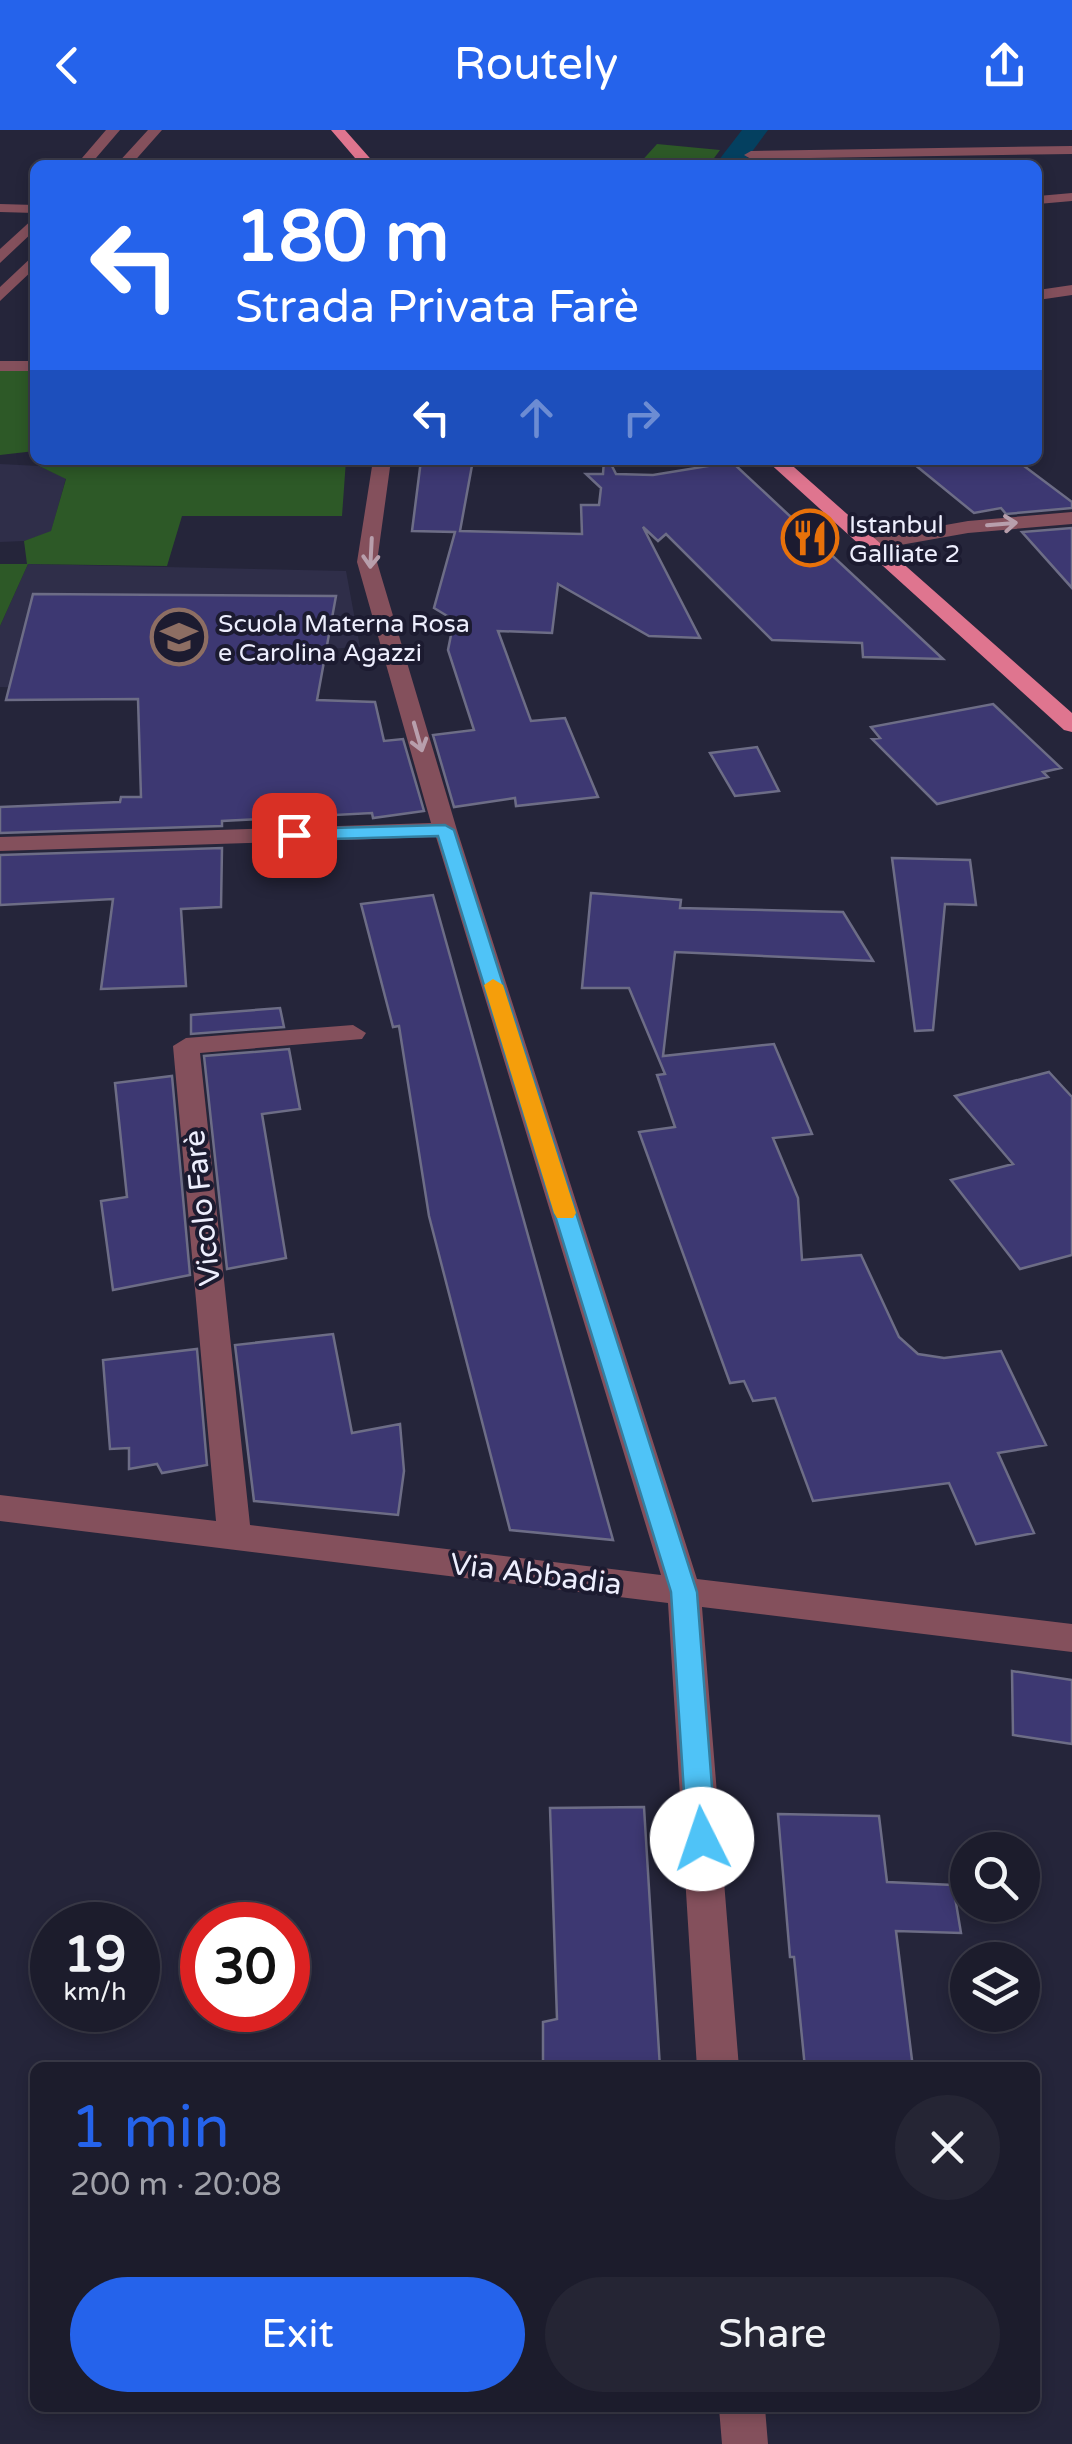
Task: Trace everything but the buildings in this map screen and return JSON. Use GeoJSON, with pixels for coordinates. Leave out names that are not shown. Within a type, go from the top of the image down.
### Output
{"type":"FeatureCollection","features":[{"type":"Feature","properties":{"kind":"main road"},"geometry":{"type":"LineString","coordinates":[[338,130],[365,160]]}},
{"type":"Feature","properties":{"kind":"main road"},"geometry":{"type":"LineString","coordinates":[[782,465],[1072,725]]}},
{"type":"Feature","properties":{"kind":"street"},"geometry":{"type":"LineString","coordinates":[[87,160],[113,130]]}},
{"type":"Feature","properties":{"kind":"street"},"geometry":{"type":"LineString","coordinates":[[128,160],[155,130]]}},
{"type":"Feature","properties":{"kind":"street"},"geometry":{"type":"LineString","coordinates":[[751,154],[1072,150]]}},
{"type":"Feature","properties":{"kind":"street"},"geometry":{"type":"LineString","coordinates":[[1042,200],[1072,197]]}},
{"type":"Feature","properties":{"kind":"street"},"geometry":{"type":"LineString","coordinates":[[0,208],[30,210]]}},
{"type":"Feature","properties":{"kind":"street"},"geometry":{"type":"LineString","coordinates":[[0,258],[30,225]]}},
{"type":"Feature","properties":{"kind":"street"},"geometry":{"type":"LineString","coordinates":[[0,296],[30,264]]}},
{"type":"Feature","properties":{"kind":"street"},"geometry":{"type":"LineString","coordinates":[[1042,294],[1072,290]]}},
{"type":"Feature","properties":{"kind":"street"},"geometry":{"type":"LineString","coordinates":[[0,366],[30,366]]}},
{"type":"Feature","properties":{"kind":"street"},"geometry":{"type":"LineString","coordinates":[[381,465],[368,562],[445,830],[684,1592],[718,2062]]}},
{"type":"Feature","properties":{"kind":"street"},"geometry":{"type":"LineString","coordinates":[[872,544],[968,527],[1072,518]]}},
{"type":"Feature","properties":{"kind":"street"},"geometry":{"type":"LineString","coordinates":[[0,844],[445,830]]}},
{"type":"Feature","properties":{"kind":"street","name":"Vicolo Farè"},"geometry":{"type":"LineString","coordinates":[[234,1537],[186,1046],[353,1032]]}},
{"type":"Feature","properties":{"kind":"street","name":"Via Abbadia"},"geometry":{"type":"LineString","coordinates":[[0,1508],[1072,1638]]}},
{"type":"Feature","properties":{"kind":"street"},"geometry":{"type":"LineString","coordinates":[[742,2412],[745,2444]]}},
{"type":"Feature","properties":{"kind":"shaded area"},"geometry":{"type":"Polygon","coordinates":[[[0,464],[39,466],[66,478],[51,532],[24,541],[0,542],[0,464]]]}},
{"type":"Feature","properties":{"kind":"shaded area","name":"Scuola Materna Rosa e Carolina Agazzi"},"geometry":{"type":"Polygon","coordinates":[[[28,564],[346,571],[360,647],[327,649],[315,696],[0,687],[0,626],[28,564]]]}},
{"type":"Feature","properties":{"kind":"green space"},"geometry":{"type":"Polygon","coordinates":[[[657,144],[720,150],[713,160],[643,160],[657,144]]]}},
{"type":"Feature","properties":{"kind":"green space"},"geometry":{"type":"Polygon","coordinates":[[[0,369],[30,369],[30,452],[0,455],[0,369]]]}},
{"type":"Feature","properties":{"kind":"green space"},"geometry":{"type":"Polygon","coordinates":[[[346,465],[342,516],[182,516],[167,566],[28,564],[0,626],[0,564],[27,564],[24,541],[51,531],[66,479],[39,466],[346,465]]]}},
{"type":"Feature","properties":{"kind":"waterway"},"geometry":{"type":"LineString","coordinates":[[732,160],[755,130]]}},
{"type":"Feature","properties":{"kind":"slow traffic"},"geometry":{"type":"LineString","coordinates":[[493,985],[565,1213]]}},
{"type":"Feature","properties":{"kind":"place","name":"Istanbul Galliate 2"},"geometry":{"type":"Point","coordinates":[810,538]}},
{"type":"Feature","properties":{"kind":"place","name":"Scuola Materna Rosa e Carolina Agazzi"},"geometry":{"type":"Point","coordinates":[179,637]}},
{"type":"Feature","properties":{"kind":"route"},"geometry":{"type":"LineString","coordinates":[[294,835],[445,830],[684,1592],[702,1839]]}}]}
